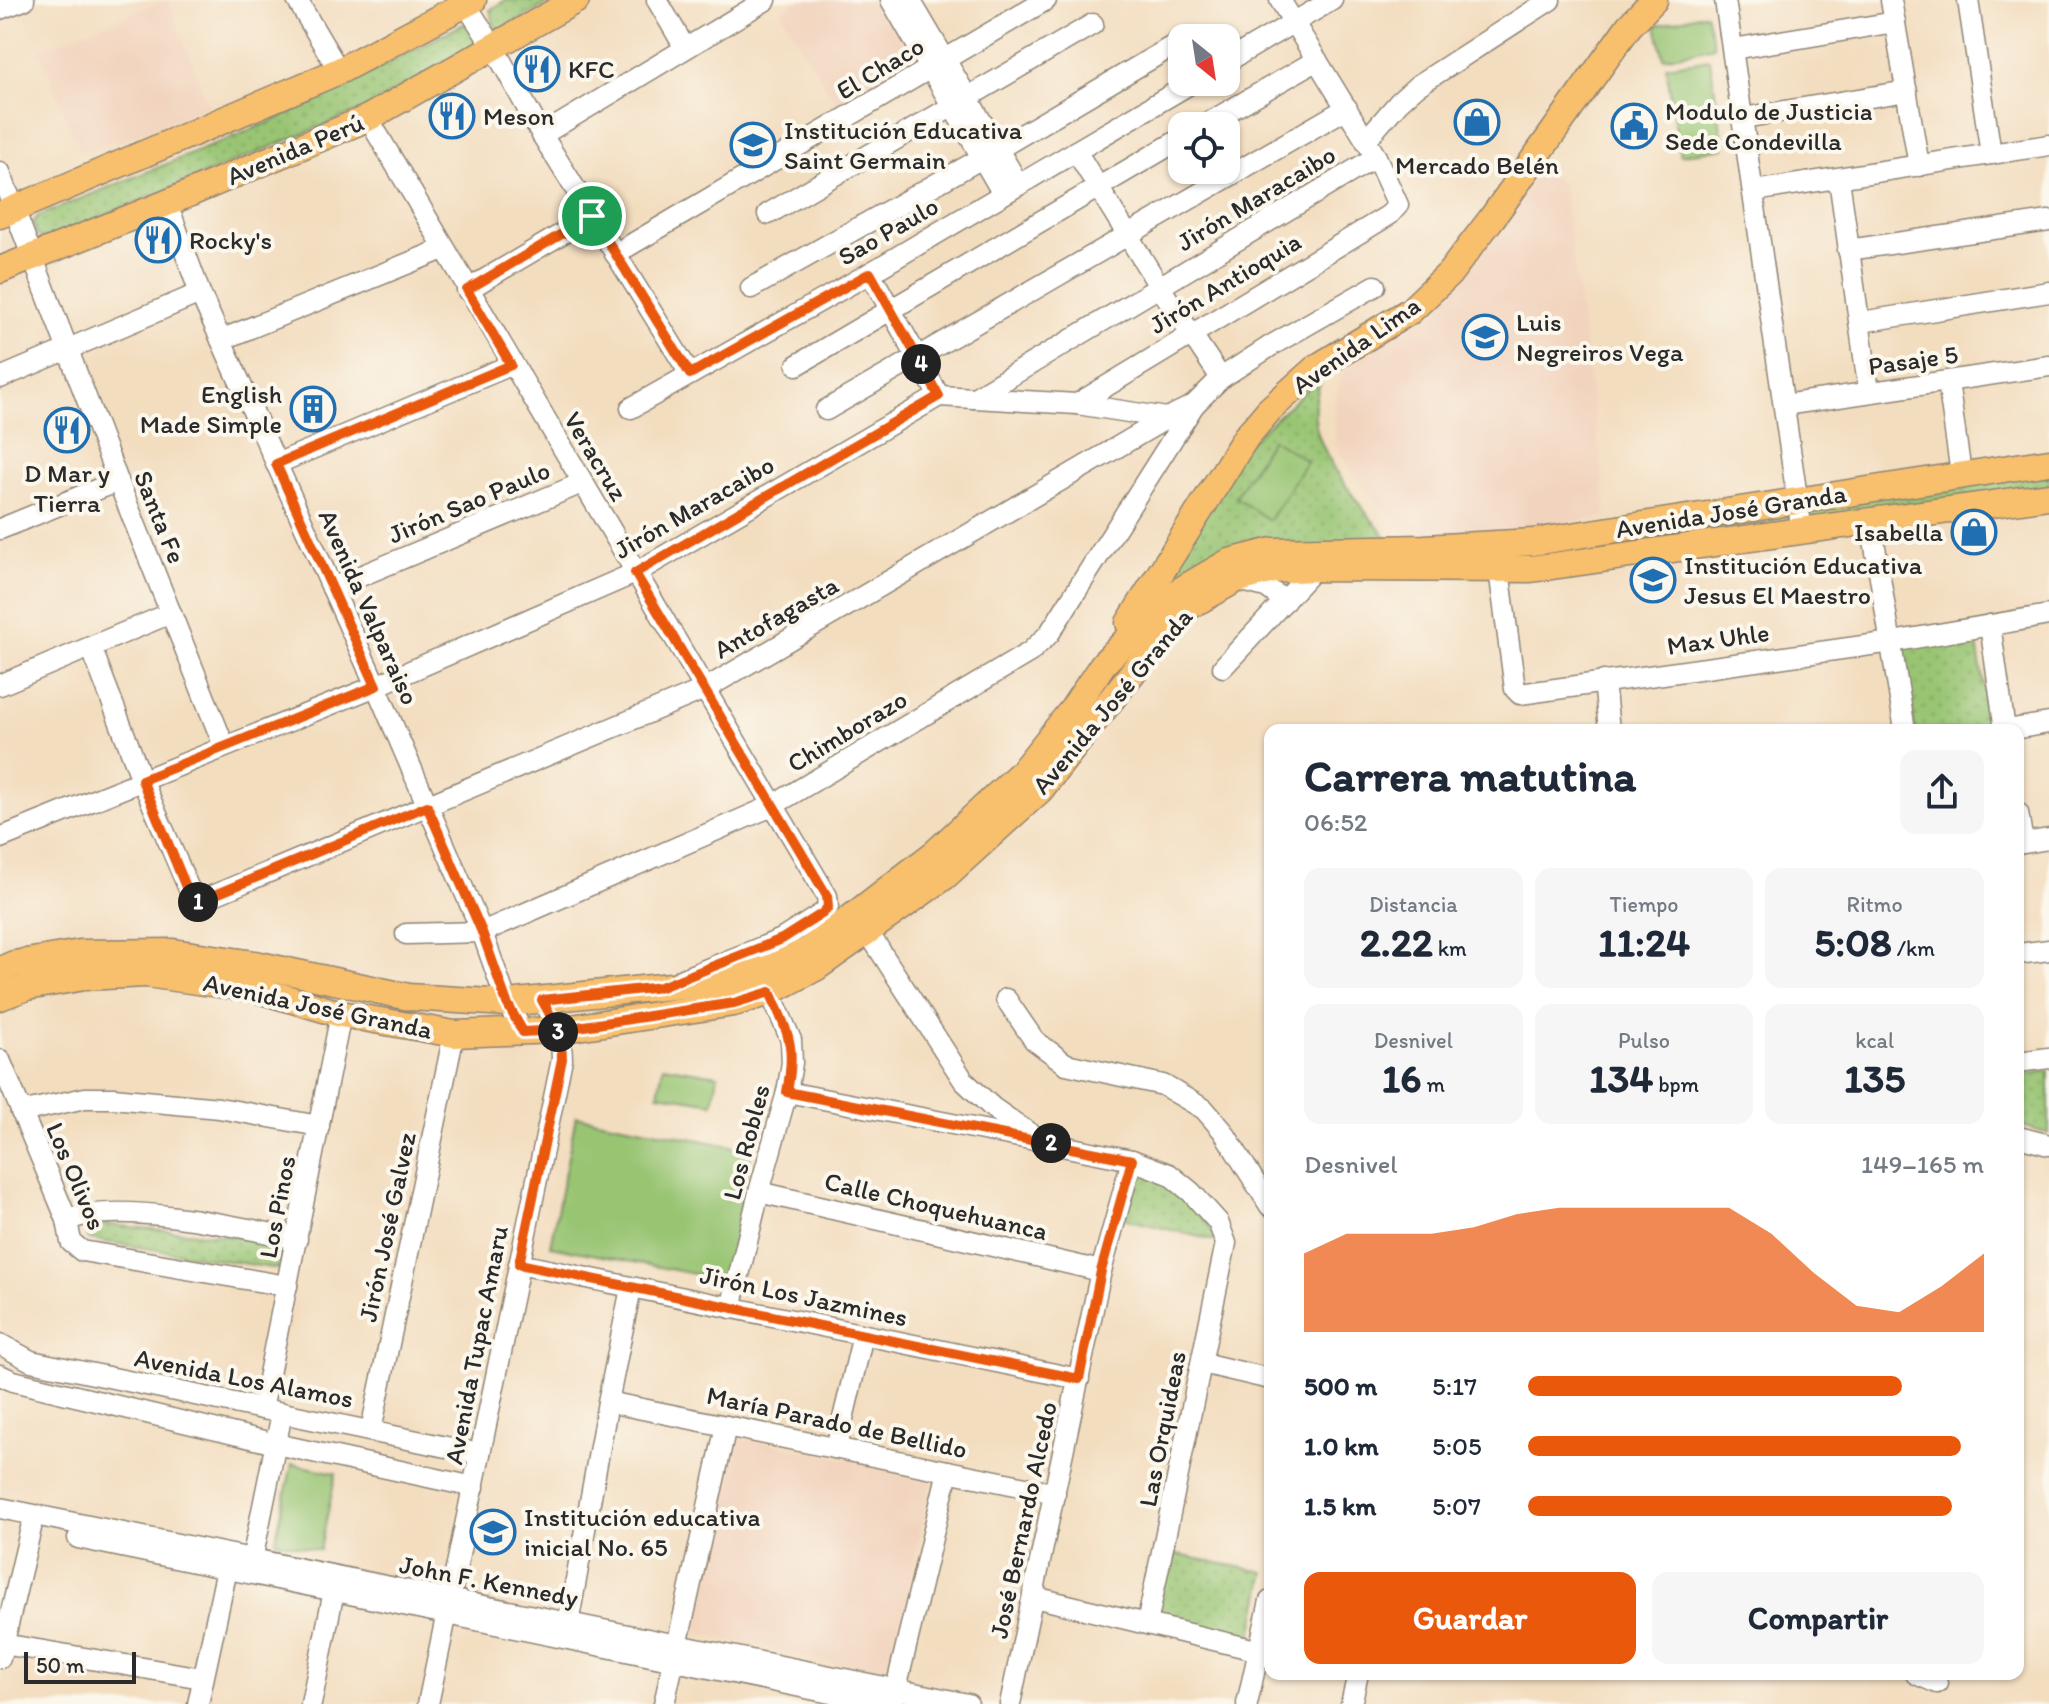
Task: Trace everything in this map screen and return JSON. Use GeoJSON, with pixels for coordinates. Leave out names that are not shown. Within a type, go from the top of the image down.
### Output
{"type":"FeatureCollection","features":[{"type":"Feature","properties":{"kind":"main road","name":"Avenida Perú"},"geometry":{"type":"LineString","coordinates":[[0,270],[368,118],[576,0]]}},
{"type":"Feature","properties":{"kind":"main road","name":"Avenida Lima"},"geometry":{"type":"LineString","coordinates":[[1103,664],[1246,437],[1269,410],[1316,368],[1410,311],[1449,274],[1629,26],[1654,0]]}},
{"type":"Feature","properties":{"kind":"main road","name":"Avenida Perú"},"geometry":{"type":"LineString","coordinates":[[7,212],[339,71],[467,2]]}},
{"type":"Feature","properties":{"kind":"main road","name":"Avenida José Granda"},"geometry":{"type":"LineString","coordinates":[[0,970],[14,964],[80,953],[173,952],[255,964],[409,997],[507,1003],[729,980],[771,968],[809,950],[935,853],[1023,771],[1072,710],[1103,664],[1169,597],[1229,562],[1272,551],[1533,542],[2049,462]]}},
{"type":"Feature","properties":{"kind":"main road","name":"Avenida José Granda"},"geometry":{"type":"LineString","coordinates":[[0,997],[27,987],[84,977],[146,974],[255,989],[341,1014],[454,1034],[558,1030],[734,1003],[770,992],[817,967],[944,877],[1040,790],[1181,611],[1235,580],[1274,570],[1315,568],[1531,569],[2049,496]]}},
{"type":"Feature","properties":{"kind":"street"},"geometry":{"type":"LineString","coordinates":[[0,9],[24,0]]}},
{"type":"Feature","properties":{"kind":"street"},"geometry":{"type":"LineString","coordinates":[[297,0],[339,71]]}},
{"type":"Feature","properties":{"kind":"street"},"geometry":{"type":"LineString","coordinates":[[657,0],[685,48]]}},
{"type":"Feature","properties":{"kind":"street"},"geometry":{"type":"LineString","coordinates":[[542,135],[766,0]]}},
{"type":"Feature","properties":{"kind":"street"},"geometry":{"type":"LineString","coordinates":[[891,0],[938,64],[1011,189]]}},
{"type":"Feature","properties":{"kind":"street"},"geometry":{"type":"LineString","coordinates":[[910,0],[938,64]]}},
{"type":"Feature","properties":{"kind":"street","name":"El Chaco"},"geometry":{"type":"LineString","coordinates":[[615,254],[1046,0]]}},
{"type":"Feature","properties":{"kind":"street"},"geometry":{"type":"LineString","coordinates":[[1280,0],[1371,148]]}},
{"type":"Feature","properties":{"kind":"street"},"geometry":{"type":"LineString","coordinates":[[1240,54],[1332,0]]}},
{"type":"Feature","properties":{"kind":"street","name":"Jirón Maracaibo"},"geometry":{"type":"LineString","coordinates":[[974,398],[1159,286],[1371,148],[1399,102],[1417,86],[1550,0]]}},
{"type":"Feature","properties":{"kind":"street"},"geometry":{"type":"LineString","coordinates":[[1725,0],[1743,118],[1744,159],[1754,191],[1802,532]]}},
{"type":"Feature","properties":{"kind":"street"},"geometry":{"type":"LineString","coordinates":[[1891,0],[1919,166]]}},
{"type":"Feature","properties":{"kind":"street"},"geometry":{"type":"LineString","coordinates":[[1968,0],[1991,154]]}},
{"type":"Feature","properties":{"kind":"street"},"geometry":{"type":"LineString","coordinates":[[467,2],[542,135],[690,374]]}},
{"type":"Feature","properties":{"kind":"street"},"geometry":{"type":"LineString","coordinates":[[1733,49],[1895,22]]}},
{"type":"Feature","properties":{"kind":"street"},"geometry":{"type":"LineString","coordinates":[[768,214],[1093,24]]}},
{"type":"Feature","properties":{"kind":"street"},"geometry":{"type":"LineString","coordinates":[[751,288],[1168,49]]}},
{"type":"Feature","properties":{"kind":"street"},"geometry":{"type":"LineString","coordinates":[[1227,112],[1317,60]]}},
{"type":"Feature","properties":{"kind":"street"},"geometry":{"type":"LineString","coordinates":[[1743,118],[1907,91]]}},
{"type":"Feature","properties":{"kind":"street","name":"Sao Paulo"},"geometry":{"type":"LineString","coordinates":[[631,408],[870,273],[1169,96]]}},
{"type":"Feature","properties":{"kind":"street"},"geometry":{"type":"LineString","coordinates":[[826,410],[1347,108]]}},
{"type":"Feature","properties":{"kind":"street","name":"Veracruz"},"geometry":{"type":"LineString","coordinates":[[368,118],[827,896],[828,907],[823,913],[782,939],[661,987]]}},
{"type":"Feature","properties":{"kind":"street"},"geometry":{"type":"LineString","coordinates":[[1754,191],[2049,145]]}},
{"type":"Feature","properties":{"kind":"street"},"geometry":{"type":"LineString","coordinates":[[797,365],[1168,146]]}},
{"type":"Feature","properties":{"kind":"street","name":"Jirón Antioquia"},"geometry":{"type":"LineString","coordinates":[[1077,404],[1389,215],[1398,205],[1395,193],[1371,148]]}},
{"type":"Feature","properties":{"kind":"street"},"geometry":{"type":"LineString","coordinates":[[1076,151],[1159,286],[1221,378]]}},
{"type":"Feature","properties":{"kind":"street","name":"Santa Fe"},"geometry":{"type":"LineString","coordinates":[[0,172],[7,212],[33,256],[67,351],[224,746]]}},
{"type":"Feature","properties":{"kind":"street"},"geometry":{"type":"LineString","coordinates":[[1839,179],[1869,392]]}},
{"type":"Feature","properties":{"kind":"street","name":"Avenida Valparaiso"},"geometry":{"type":"LineString","coordinates":[[167,203],[200,293],[376,686],[482,932],[507,1003],[523,1032]]}},
{"type":"Feature","properties":{"kind":"street"},"geometry":{"type":"LineString","coordinates":[[467,290],[592,216]]}},
{"type":"Feature","properties":{"kind":"street"},"geometry":{"type":"LineString","coordinates":[[1848,250],[2049,221]]}},
{"type":"Feature","properties":{"kind":"street"},"geometry":{"type":"LineString","coordinates":[[221,340],[443,249]]}},
{"type":"Feature","properties":{"kind":"street"},"geometry":{"type":"LineString","coordinates":[[870,273],[939,396],[1077,404],[1167,418]]}},
{"type":"Feature","properties":{"kind":"street","name":"Antofagasta"},"geometry":{"type":"LineString","coordinates":[[142,780],[195,903],[705,689],[1194,405],[1221,378],[1375,286]]}},
{"type":"Feature","properties":{"kind":"street"},"geometry":{"type":"LineString","coordinates":[[1861,322],[2049,292]]}},
{"type":"Feature","properties":{"kind":"street"},"geometry":{"type":"LineString","coordinates":[[0,378],[200,293]]}},
{"type":"Feature","properties":{"kind":"street"},"geometry":{"type":"LineString","coordinates":[[276,464],[511,365]]}},
{"type":"Feature","properties":{"kind":"street","name":"Pasaje 5"},"geometry":{"type":"LineString","coordinates":[[1784,405],[2049,366]]}},
{"type":"Feature","properties":{"kind":"street"},"geometry":{"type":"LineString","coordinates":[[1948,382],[1961,474]]}},
{"type":"Feature","properties":{"kind":"street","name":"Jirón Maracaibo"},"geometry":{"type":"LineString","coordinates":[[0,838],[376,686],[635,573],[939,396]]}},
{"type":"Feature","properties":{"kind":"street","name":"Chimborazo"},"geometry":{"type":"LineString","coordinates":[[406,934],[482,932],[772,806],[1041,644],[1194,405]]}},
{"type":"Feature","properties":{"kind":"street"},"geometry":{"type":"LineString","coordinates":[[0,529],[118,481]]}},
{"type":"Feature","properties":{"kind":"street","name":"Jirón Sao Paulo"},"geometry":{"type":"LineString","coordinates":[[332,588],[582,483]]}},
{"type":"Feature","properties":{"kind":"street"},"geometry":{"type":"LineString","coordinates":[[1871,522],[1904,724]]}},
{"type":"Feature","properties":{"kind":"street"},"geometry":{"type":"LineString","coordinates":[[1223,667],[1315,568]]}},
{"type":"Feature","properties":{"kind":"street","name":"Max Uhle"},"geometry":{"type":"LineString","coordinates":[[1499,570],[1515,689],[1526,695],[1604,681],[1892,642],[2049,615]]}},
{"type":"Feature","properties":{"kind":"street"},"geometry":{"type":"LineString","coordinates":[[1235,580],[1258,584],[1285,601]]}},
{"type":"Feature","properties":{"kind":"street"},"geometry":{"type":"LineString","coordinates":[[0,685],[171,613]]}},
{"type":"Feature","properties":{"kind":"street"},"geometry":{"type":"LineString","coordinates":[[1990,625],[2005,724]]}},
{"type":"Feature","properties":{"kind":"street"},"geometry":{"type":"LineString","coordinates":[[91,647],[142,780]]}},
{"type":"Feature","properties":{"kind":"street"},"geometry":{"type":"LineString","coordinates":[[1604,681],[1608,724]]}},
{"type":"Feature","properties":{"kind":"street"},"geometry":{"type":"LineString","coordinates":[[2024,727],[2049,723]]}},
{"type":"Feature","properties":{"kind":"street"},"geometry":{"type":"LineString","coordinates":[[2024,843],[2049,839]]}},
{"type":"Feature","properties":{"kind":"street"},"geometry":{"type":"LineString","coordinates":[[868,932],[964,1081],[993,1108],[1042,1142]]}},
{"type":"Feature","properties":{"kind":"street"},"geometry":{"type":"LineString","coordinates":[[2024,953],[2049,950]]}},
{"type":"Feature","properties":{"kind":"street","name":"Los Robles"},"geometry":{"type":"LineString","coordinates":[[731,1308],[792,1063],[791,1040],[770,992]]}},
{"type":"Feature","properties":{"kind":"street"},"geometry":{"type":"LineString","coordinates":[[1006,999],[1034,1040],[1066,1064],[1163,1085],[1204,1109],[1223,1131],[1264,1196]]}},
{"type":"Feature","properties":{"kind":"street","name":"Avenida Tupac Amaru"},"geometry":{"type":"LineString","coordinates":[[428,1704],[562,1059],[558,1030],[542,1000]]}},
{"type":"Feature","properties":{"kind":"street","name":"Los Pinos"},"geometry":{"type":"LineString","coordinates":[[250,1567],[276,1444],[272,1411],[287,1286],[341,1014]]}},
{"type":"Feature","properties":{"kind":"street","name":"Jirón José Galvez"},"geometry":{"type":"LineString","coordinates":[[371,1430],[454,1034]]}},
{"type":"Feature","properties":{"kind":"street"},"geometry":{"type":"LineString","coordinates":[[2024,1061],[2049,1058]]}},
{"type":"Feature","properties":{"kind":"street","name":"Los Olivos"},"geometry":{"type":"LineString","coordinates":[[0,1060],[67,1220],[71,1242],[82,1251],[287,1286]]}},
{"type":"Feature","properties":{"kind":"street"},"geometry":{"type":"LineString","coordinates":[[787,1092],[1132,1160]]}},
{"type":"Feature","properties":{"kind":"street"},"geometry":{"type":"LineString","coordinates":[[21,1112],[85,1098],[113,1098],[219,1108],[319,1126]]}},
{"type":"Feature","properties":{"kind":"street"},"geometry":{"type":"LineString","coordinates":[[2024,1139],[2049,1145]]}},
{"type":"Feature","properties":{"kind":"street","name":"Las Orquideas"},"geometry":{"type":"LineString","coordinates":[[1132,1160],[1169,1174],[1186,1187],[1218,1222],[1226,1243],[1147,1624]]}},
{"type":"Feature","properties":{"kind":"street","name":"José Bernardo Alcedo"},"geometry":{"type":"LineString","coordinates":[[1010,1704],[1101,1271],[1132,1160]]}},
{"type":"Feature","properties":{"kind":"street","name":"Calle Choquehuanca"},"geometry":{"type":"LineString","coordinates":[[759,1192],[1101,1271]]}},
{"type":"Feature","properties":{"kind":"street"},"geometry":{"type":"LineString","coordinates":[[67,1220],[87,1215],[129,1214],[217,1222],[297,1239]]}},
{"type":"Feature","properties":{"kind":"street","name":"Jirón Los Jazmines"},"geometry":{"type":"LineString","coordinates":[[519,1264],[1079,1379]]}},
{"type":"Feature","properties":{"kind":"street"},"geometry":{"type":"LineString","coordinates":[[568,1624],[631,1288]]}},
{"type":"Feature","properties":{"kind":"street"},"geometry":{"type":"LineString","coordinates":[[836,1448],[863,1335]]}},
{"type":"Feature","properties":{"kind":"street","name":"Avenida Los Alamos"},"geometry":{"type":"LineString","coordinates":[[0,1344],[31,1361],[480,1454]]}},
{"type":"Feature","properties":{"kind":"street"},"geometry":{"type":"LineString","coordinates":[[1202,1363],[1264,1378]]}},
{"type":"Feature","properties":{"kind":"street","name":"Avenida Los Alamos"},"geometry":{"type":"LineString","coordinates":[[0,1375],[13,1381],[276,1444],[474,1487]]}},
{"type":"Feature","properties":{"kind":"street"},"geometry":{"type":"LineString","coordinates":[[105,1403],[109,1377]]}},
{"type":"Feature","properties":{"kind":"street","name":"María Parado de Bellido"},"geometry":{"type":"LineString","coordinates":[[608,1402],[1055,1493]]}},
{"type":"Feature","properties":{"kind":"street"},"geometry":{"type":"LineString","coordinates":[[664,1704],[726,1426]]}},
{"type":"Feature","properties":{"kind":"street"},"geometry":{"type":"LineString","coordinates":[[891,1699],[948,1471]]}},
{"type":"Feature","properties":{"kind":"street","name":"John F. Kennedy"},"geometry":{"type":"LineString","coordinates":[[0,1508],[250,1567],[891,1699]]}},
{"type":"Feature","properties":{"kind":"street","name":"John F. Kennedy"},"geometry":{"type":"LineString","coordinates":[[0,1521],[227,1569],[250,1567],[334,1591],[568,1624],[780,1682],[891,1699],[968,1704]]}},
{"type":"Feature","properties":{"kind":"street"},"geometry":{"type":"LineString","coordinates":[[31,1528],[1,1651],[202,1678]]}},
{"type":"Feature","properties":{"kind":"street"},"geometry":{"type":"LineString","coordinates":[[198,1704],[227,1569]]}},
{"type":"Feature","properties":{"kind":"street"},"geometry":{"type":"LineString","coordinates":[[311,1704],[334,1591]]}},
{"type":"Feature","properties":{"kind":"street"},"geometry":{"type":"LineString","coordinates":[[1034,1597],[1260,1651]]}},
{"type":"Feature","properties":{"kind":"street"},"geometry":{"type":"LineString","coordinates":[[1247,1704],[1264,1631]]}},
{"type":"Feature","properties":{"kind":"street"},"geometry":{"type":"LineString","coordinates":[[1351,1704],[1357,1680]]}},
{"type":"Feature","properties":{"kind":"street"},"geometry":{"type":"LineString","coordinates":[[776,1704],[780,1682]]}},
{"type":"Feature","properties":{"kind":"shaded area"},"geometry":{"type":"Polygon","coordinates":[[[168,0],[209,106],[115,144],[112,141],[81,153],[39,50],[168,0]]]}},
{"type":"Feature","properties":{"kind":"shaded area"},"geometry":{"type":"Polygon","coordinates":[[[799,0],[872,0],[879,13],[886,13],[914,63],[838,107],[780,11],[799,0]]]}},
{"type":"Feature","properties":{"kind":"shaded area","name":"Luis Negreiros Vega"},"geometry":{"type":"Polygon","coordinates":[[[1541,170],[1563,184],[1606,501],[1605,517],[1413,541],[1352,473],[1335,445],[1334,404],[1347,361],[1427,313],[1541,170]]]}},
{"type":"Feature","properties":{"kind":"shaded area"},"geometry":{"type":"Polygon","coordinates":[[[735,1436],[932,1478],[890,1675],[696,1633],[735,1436]]]}},
{"type":"Feature","properties":{"kind":"green space"},"geometry":{"type":"Polygon","coordinates":[[[506,0],[554,0],[502,30],[495,27],[490,10],[506,0]]]}},
{"type":"Feature","properties":{"kind":"green space"},"geometry":{"type":"Polygon","coordinates":[[[1706,13],[1714,46],[1664,58],[1656,26],[1706,13]]]}},
{"type":"Feature","properties":{"kind":"green space"},"geometry":{"type":"Polygon","coordinates":[[[463,24],[469,25],[476,36],[475,45],[366,108],[46,239],[36,233],[33,222],[38,216],[270,122],[463,24]]]}},
{"type":"Feature","properties":{"kind":"green space"},"geometry":{"type":"Polygon","coordinates":[[[1710,59],[1724,148],[1680,155],[1666,66],[1710,59]]]}},
{"type":"Feature","properties":{"kind":"green space"},"geometry":{"type":"Polygon","coordinates":[[[1322,376],[1316,397],[1318,434],[1345,484],[1390,541],[1165,599],[1166,576],[1241,449],[1322,376]]]}},
{"type":"Feature","properties":{"kind":"green space"},"geometry":{"type":"Polygon","coordinates":[[[1272,439],[1307,461],[1269,520],[1235,497],[1272,439]]]}},
{"type":"Feature","properties":{"kind":"green space"},"geometry":{"type":"Polygon","coordinates":[[[2049,466],[2049,486],[1639,542],[1639,532],[2049,466]]]}},
{"type":"Feature","properties":{"kind":"green space"},"geometry":{"type":"Polygon","coordinates":[[[1975,632],[1990,724],[1914,724],[1902,644],[1975,632]]]}},
{"type":"Feature","properties":{"kind":"green space"},"geometry":{"type":"Polygon","coordinates":[[[663,1066],[718,1075],[713,1103],[658,1094],[663,1066]]]}},
{"type":"Feature","properties":{"kind":"green space"},"geometry":{"type":"Polygon","coordinates":[[[2049,1071],[2049,1134],[2024,1127],[2024,1074],[2049,1071]]]}},
{"type":"Feature","properties":{"kind":"green space"},"geometry":{"type":"Polygon","coordinates":[[[576,1116],[752,1150],[726,1280],[550,1246],[576,1116]]]}},
{"type":"Feature","properties":{"kind":"green space"},"geometry":{"type":"Polygon","coordinates":[[[1138,1166],[1180,1188],[1221,1242],[1126,1219],[1138,1166]]]}},
{"type":"Feature","properties":{"kind":"green space"},"geometry":{"type":"Polygon","coordinates":[[[88,1223],[282,1241],[279,1269],[87,1239],[88,1223]]]}},
{"type":"Feature","properties":{"kind":"green space"},"geometry":{"type":"Polygon","coordinates":[[[292,1464],[336,1473],[320,1550],[275,1541],[292,1464]]]}},
{"type":"Feature","properties":{"kind":"green space"},"geometry":{"type":"Polygon","coordinates":[[[1167,1553],[1264,1572],[1250,1645],[1153,1623],[1167,1553]]]}},
{"type":"Feature","properties":{"kind":"place","name":"KFC"},"geometry":{"type":"Point","coordinates":[537,69]}},
{"type":"Feature","properties":{"kind":"place","name":"Meson"},"geometry":{"type":"Point","coordinates":[452,116]}},
{"type":"Feature","properties":{"kind":"place","name":"Mercado Belén"},"geometry":{"type":"Point","coordinates":[1477,122]}},
{"type":"Feature","properties":{"kind":"place","name":"Modulo de Justicia Sede Condevilla"},"geometry":{"type":"Point","coordinates":[1634,126]}},
{"type":"Feature","properties":{"kind":"place","name":"Institución Educativa Saint Germain"},"geometry":{"type":"Point","coordinates":[753,145]}},
{"type":"Feature","properties":{"kind":"place","name":"Rocky's"},"geometry":{"type":"Point","coordinates":[158,240]}},
{"type":"Feature","properties":{"kind":"place","name":"Luis Negreiros Vega"},"geometry":{"type":"Point","coordinates":[1485,337]}},
{"type":"Feature","properties":{"kind":"place","name":"English Made Simple"},"geometry":{"type":"Point","coordinates":[313,409]}},
{"type":"Feature","properties":{"kind":"place","name":"D Mar y Tierra"},"geometry":{"type":"Point","coordinates":[67,430]}},
{"type":"Feature","properties":{"kind":"place","name":"Isabella"},"geometry":{"type":"Point","coordinates":[1974,532]}},
{"type":"Feature","properties":{"kind":"place","name":"Institución Educativa Jesus El Maestro"},"geometry":{"type":"Point","coordinates":[1653,580]}},
{"type":"Feature","properties":{"kind":"place","name":"Institución educativa inicial No. 65"},"geometry":{"type":"Point","coordinates":[493,1532]}},
{"type":"Feature","properties":{"kind":"route"},"geometry":{"type":"LineString","coordinates":[[592,216],[467,290],[511,365],[276,464],[376,686],[142,780],[188,892],[195,903],[427,806],[482,932],[507,1003],[523,1032],[558,1030],[734,1003],[770,992],[791,1040],[792,1063],[787,1092],[1132,1160],[1101,1271],[1079,1379],[519,1264],[562,1059],[558,1030],[542,1000],[661,987],[782,939],[828,907],[827,896],[635,573],[939,396],[870,273],[690,374],[592,216]]}}]}
